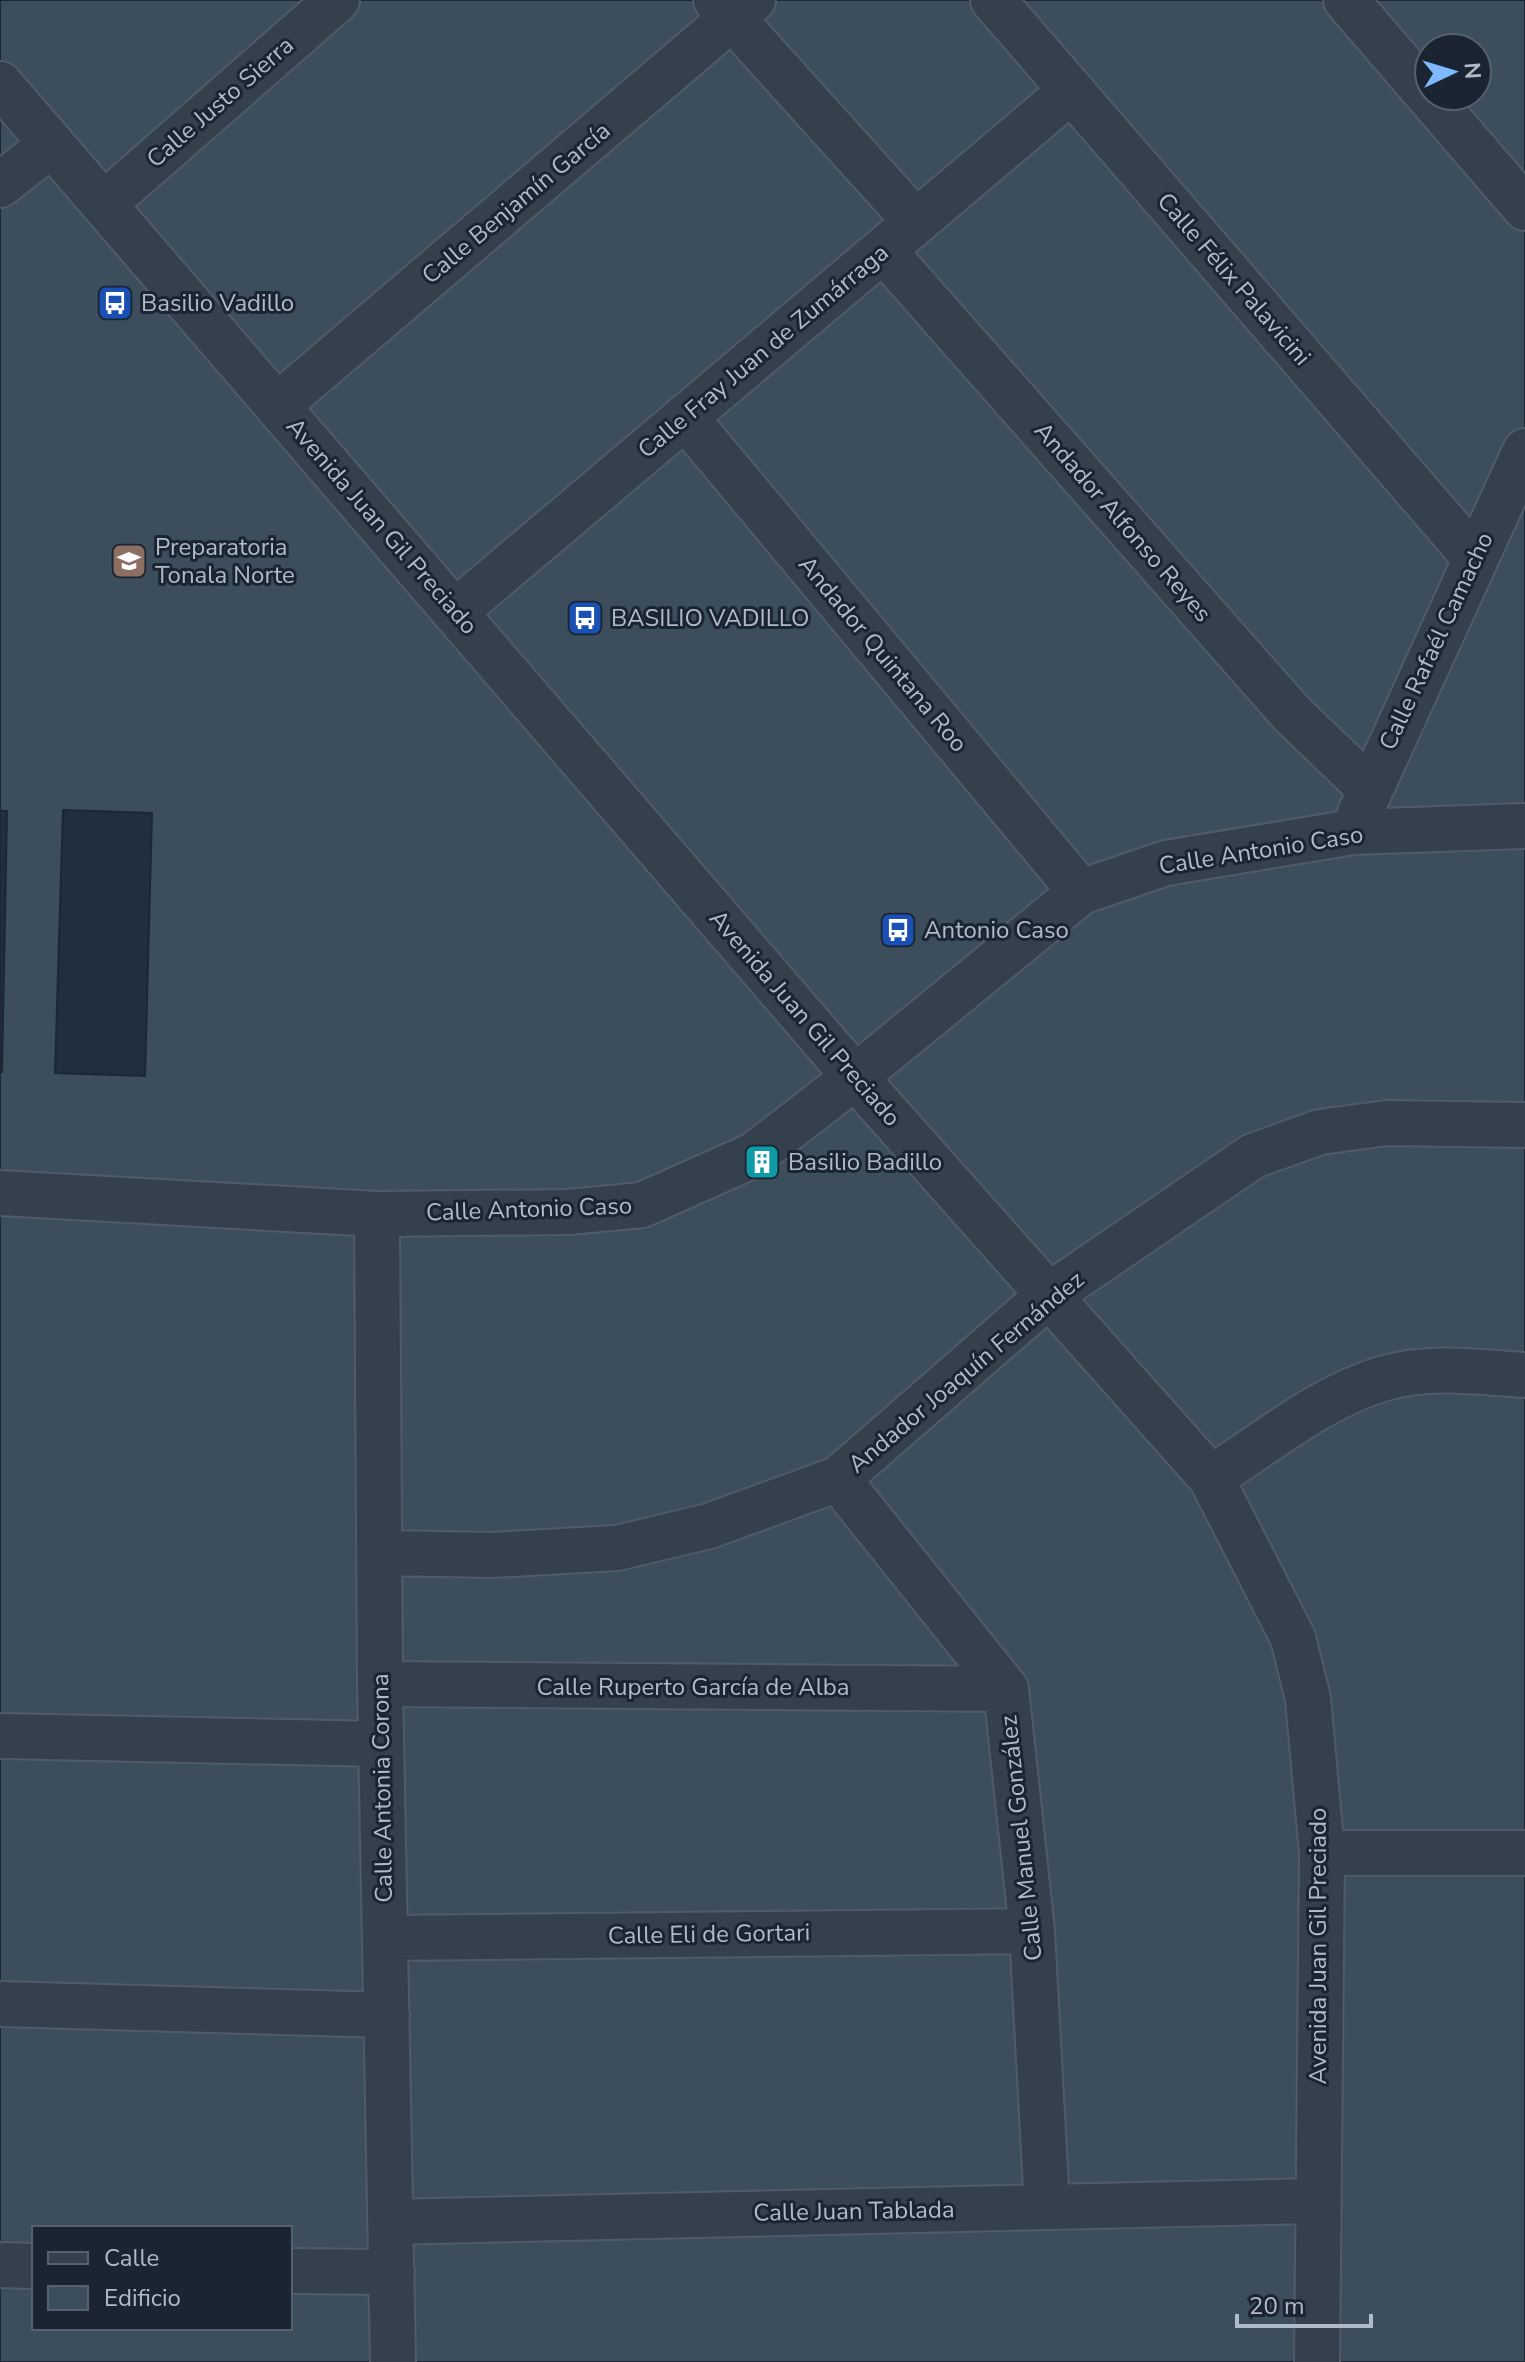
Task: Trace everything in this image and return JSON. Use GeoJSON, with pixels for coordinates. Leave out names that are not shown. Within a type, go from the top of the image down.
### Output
{"type":"FeatureCollection","features":[{"type":"Feature","properties":{"kind":"street","name":"Calle Justo Sierra"},"geometry":{"type":"LineString","coordinates":[[104,204],[337,0]]}},
{"type":"Feature","properties":{"kind":"street","name":"Calle Félix Palavicini"},"geometry":{"type":"LineString","coordinates":[[993,0],[1071,91],[1497,534]]}},
{"type":"Feature","properties":{"kind":"street"},"geometry":{"type":"LineString","coordinates":[[1346,0],[1525,208]]}},
{"type":"Feature","properties":{"kind":"street"},"geometry":{"type":"LineString","coordinates":[[734,6],[916,222]]}},
{"type":"Feature","properties":{"kind":"street","name":"Calle Benjamín García"},"geometry":{"type":"LineString","coordinates":[[278,405],[734,6]]}},
{"type":"Feature","properties":{"kind":"street","name":"Avenida Juan Gil Preciado"},"geometry":{"type":"LineString","coordinates":[[0,84],[855,1077],[1211,1478],[1293,1638],[1308,1699],[1322,1853],[1317,2362]]}},
{"type":"Feature","properties":{"kind":"street","name":"Calle Fray Juan de Zumárraga"},"geometry":{"type":"LineString","coordinates":[[456,611],[1071,91]]}},
{"type":"Feature","properties":{"kind":"street"},"geometry":{"type":"LineString","coordinates":[[0,185],[52,144]]}},
{"type":"Feature","properties":{"kind":"street","name":"Andador Alfonso Reyes"},"geometry":{"type":"LineString","coordinates":[[883,250],[1292,714],[1369,788]]}},
{"type":"Feature","properties":{"kind":"street","name":"Andador Quintana Roo"},"geometry":{"type":"LineString","coordinates":[[685,417],[1081,892]]}},
{"type":"Feature","properties":{"kind":"street","name":"Calle Rafaél Camacho"},"geometry":{"type":"LineString","coordinates":[[1353,832],[1369,788],[1497,534],[1525,451]]}},
{"type":"Feature","properties":{"kind":"street","name":"Calle Antonio Caso"},"geometry":{"type":"LineString","coordinates":[[0,1193],[377,1214],[568,1212],[642,1205],[754,1155],[855,1077],[1081,892],[1166,863],[1353,832],[1525,826]]}},
{"type":"Feature","properties":{"kind":"street","name":"Andador Joaquín Fernández"},"geometry":{"type":"LineString","coordinates":[[380,1553],[493,1555],[617,1548],[709,1526],[838,1479],[1048,1296],[1253,1156],[1320,1132],[1387,1123],[1525,1125]]}},
{"type":"Feature","properties":{"kind":"street","name":"Calle Antonia Corona"},"geometry":{"type":"LineString","coordinates":[[377,1214],[380,1684],[393,2362]]}},
{"type":"Feature","properties":{"kind":"street"},"geometry":{"type":"LineString","coordinates":[[1211,1478],[1342,1394],[1387,1377],[1441,1370],[1525,1375]]}},
{"type":"Feature","properties":{"kind":"street","name":"Calle Manuel González"},"geometry":{"type":"LineString","coordinates":[[838,1479],[1006,1689],[1032,1931],[1047,2207]]}},
{"type":"Feature","properties":{"kind":"street","name":"Calle Ruperto García de Alba"},"geometry":{"type":"LineString","coordinates":[[380,1684],[1006,1689]]}},
{"type":"Feature","properties":{"kind":"street"},"geometry":{"type":"LineString","coordinates":[[0,1736],[381,1744]]}},
{"type":"Feature","properties":{"kind":"street"},"geometry":{"type":"LineString","coordinates":[[1322,1853],[1525,1853]]}},
{"type":"Feature","properties":{"kind":"street","name":"Calle Eli de Gortari"},"geometry":{"type":"LineString","coordinates":[[385,1938],[1032,1931]]}},
{"type":"Feature","properties":{"kind":"street"},"geometry":{"type":"LineString","coordinates":[[0,2004],[387,2015]]}},
{"type":"Feature","properties":{"kind":"street","name":"Calle Juan Tablada"},"geometry":{"type":"LineString","coordinates":[[390,2222],[1317,2201]]}},
{"type":"Feature","properties":{"kind":"street"},"geometry":{"type":"LineString","coordinates":[[0,2265],[32,2266]]}},
{"type":"Feature","properties":{"kind":"street"},"geometry":{"type":"LineString","coordinates":[[292,2271],[392,2272]]}},
{"type":"Feature","properties":{"kind":"building","name":"Basilio Badillo"},"geometry":{"type":"Polygon","coordinates":[[[0,0],[1525,0],[1525,2362],[0,2362],[0,0]]]}},
{"type":"Feature","properties":{"kind":"building"},"geometry":{"type":"Polygon","coordinates":[[[63,810],[152,813],[145,1076],[55,1073],[63,810]]]}},
{"type":"Feature","properties":{"kind":"building"},"geometry":{"type":"Polygon","coordinates":[[[0,811],[7,811],[2,1072],[0,1072],[0,811]]]}},
{"type":"Feature","properties":{"kind":"place","name":"Basilio Vadillo"},"geometry":{"type":"Point","coordinates":[115,303]}},
{"type":"Feature","properties":{"kind":"place","name":"Preparatoria Tonala Norte"},"geometry":{"type":"Point","coordinates":[129,561]}},
{"type":"Feature","properties":{"kind":"place","name":"BASILIO VADILLO"},"geometry":{"type":"Point","coordinates":[585,618]}},
{"type":"Feature","properties":{"kind":"place","name":"Antonio Caso"},"geometry":{"type":"Point","coordinates":[898,930]}},
{"type":"Feature","properties":{"kind":"place","name":"Basilio Badillo"},"geometry":{"type":"Point","coordinates":[762,1162]}}]}
